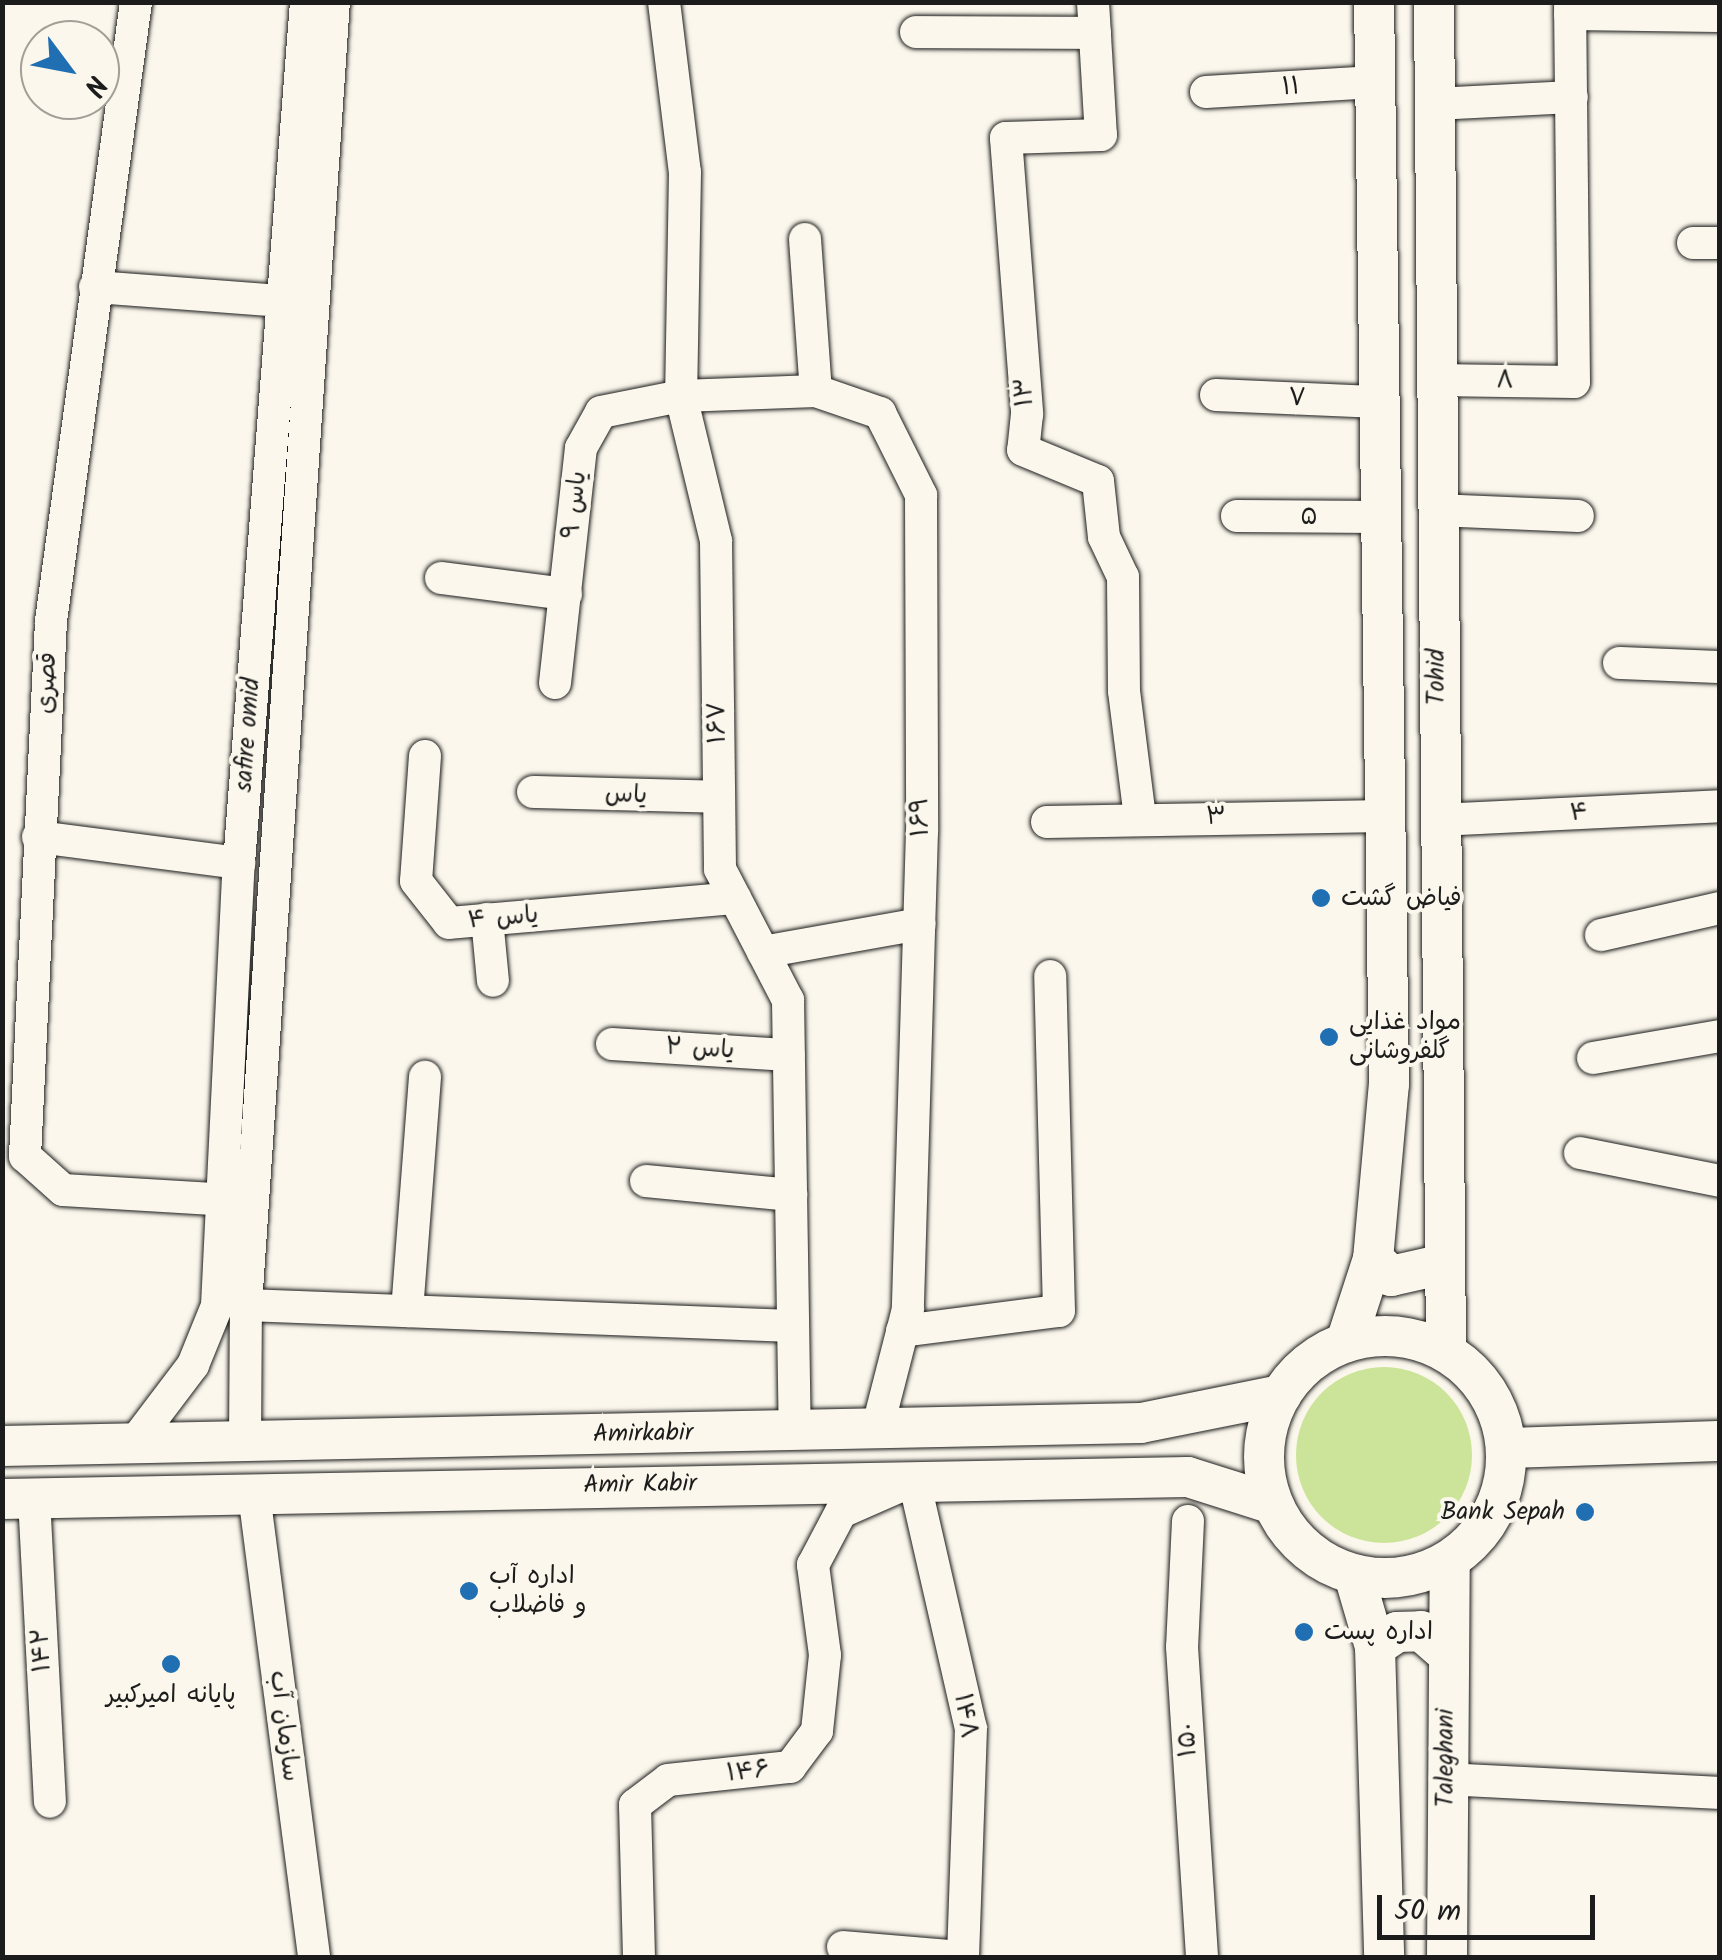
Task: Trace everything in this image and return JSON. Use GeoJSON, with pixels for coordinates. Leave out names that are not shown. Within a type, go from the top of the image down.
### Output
{"type":"FeatureCollection","features":[{"type":"Feature","properties":{"kind":"main road"},"geometry":{"type":"LineString","coordinates":[[1346,1342],[1373,1259],[1390,1084],[1374,2]]}},
{"type":"Feature","properties":{"kind":"main road","name":"Tohid"},"geometry":{"type":"LineString","coordinates":[[1434,2],[1440,1265],[1446,1351]]}},
{"type":"Feature","properties":{"kind":"main road"},"geometry":{"type":"LineString","coordinates":[[1375,82],[1434,92]]}},
{"type":"Feature","properties":{"kind":"main road"},"geometry":{"type":"LineString","coordinates":[[1373,1259],[1392,1276],[1440,1265]]}},
{"type":"Feature","properties":{"kind":"main road"},"geometry":{"type":"LineString","coordinates":[[1414,1338],[1446,1351],[1476,1376],[1497,1410],[1507,1448],[1494,1512],[1450,1560],[1403,1576],[1354,1575],[1320,1560],[1292,1536],[1273,1504],[1264,1468],[1267,1430],[1281,1394],[1309,1362],[1346,1342],[1414,1338]]}},
{"type":"Feature","properties":{"kind":"main road","name":"Amirkabir"},"geometry":{"type":"LineString","coordinates":[[2,1446],[878,1430],[1185,1417],[1281,1394]]}},
{"type":"Feature","properties":{"kind":"main road"},"geometry":{"type":"LineString","coordinates":[[1185,1417],[1188,1477]]}},
{"type":"Feature","properties":{"kind":"main road"},"geometry":{"type":"LineString","coordinates":[[1507,1448],[1720,1441]]}},
{"type":"Feature","properties":{"kind":"main road","name":"Amir Kabir"},"geometry":{"type":"LineString","coordinates":[[18,1498],[1188,1477],[1273,1504]]}},
{"type":"Feature","properties":{"kind":"main road","name":"Taleghani"},"geometry":{"type":"LineString","coordinates":[[1447,1958],[1445,1652],[1450,1560]]}},
{"type":"Feature","properties":{"kind":"main road"},"geometry":{"type":"LineString","coordinates":[[1354,1575],[1375,1647],[1384,1958]]}},
{"type":"Feature","properties":{"kind":"main road"},"geometry":{"type":"LineString","coordinates":[[1375,1647],[1396,1632],[1421,1631],[1445,1652]]}},
{"type":"Feature","properties":{"kind":"street","name":"قصری"},"geometry":{"type":"LineString","coordinates":[[136,2],[50,621],[25,1156],[63,1190],[239,1201]]}},
{"type":"Feature","properties":{"kind":"street","name":"safire omid"},"geometry":{"type":"LineString","coordinates":[[244,1441],[246,1305],[239,1201],[239,863],[306,2]]}},
{"type":"Feature","properties":{"kind":"street","name":"safire omid"},"geometry":{"type":"LineString","coordinates":[[134,1443],[193,1365],[217,1306],[239,1201],[334,2]]}},
{"type":"Feature","properties":{"kind":"street","name":"۱۶۷"},"geometry":{"type":"LineString","coordinates":[[664,2],[685,172],[681,396],[716,541],[720,868],[788,1000],[795,1432]]}},
{"type":"Feature","properties":{"kind":"street"},"geometry":{"type":"LineString","coordinates":[[1434,92],[1572,98],[1570,8],[1720,16]]}},
{"type":"Feature","properties":{"kind":"street"},"geometry":{"type":"LineString","coordinates":[[916,32],[1094,18]]}},
{"type":"Feature","properties":{"kind":"street","name":"۱۳"},"geometry":{"type":"LineString","coordinates":[[1094,18],[1101,135],[1006,138],[1027,414],[1022,450],[1098,482],[1104,537],[1123,577],[1124,691],[1140,818]]}},
{"type":"Feature","properties":{"kind":"street","name":"۱۱"},"geometry":{"type":"LineString","coordinates":[[1206,92],[1375,82]]}},
{"type":"Feature","properties":{"kind":"street","name":"۸"},"geometry":{"type":"LineString","coordinates":[[1436,380],[1574,382],[1572,98]]}},
{"type":"Feature","properties":{"kind":"street"},"geometry":{"type":"LineString","coordinates":[[805,239],[816,391]]}},
{"type":"Feature","properties":{"kind":"street"},"geometry":{"type":"LineString","coordinates":[[95,287],[280,302]]}},
{"type":"Feature","properties":{"kind":"street","name":"۱۶۹"},"geometry":{"type":"LineString","coordinates":[[681,396],[816,391],[880,413],[920,495],[920,924],[902,1331],[878,1430]]}},
{"type":"Feature","properties":{"kind":"street","name":"۷"},"geometry":{"type":"LineString","coordinates":[[1216,395],[1379,402]]}},
{"type":"Feature","properties":{"kind":"street","name":"یاس ۹"},"geometry":{"type":"LineString","coordinates":[[555,683],[581,448],[601,412],[681,396]]}},
{"type":"Feature","properties":{"kind":"street"},"geometry":{"type":"LineString","coordinates":[[1436,510],[1578,516]]}},
{"type":"Feature","properties":{"kind":"street","name":"۵"},"geometry":{"type":"LineString","coordinates":[[1237,516],[1380,517]]}},
{"type":"Feature","properties":{"kind":"street"},"geometry":{"type":"LineString","coordinates":[[441,578],[566,594]]}},
{"type":"Feature","properties":{"kind":"street"},"geometry":{"type":"LineString","coordinates":[[1619,662],[1720,668]]}},
{"type":"Feature","properties":{"kind":"street","name":"یاس ۴"},"geometry":{"type":"LineString","coordinates":[[426,756],[416,881],[449,923],[735,898]]}},
{"type":"Feature","properties":{"kind":"street","name":"یاس"},"geometry":{"type":"LineString","coordinates":[[532,792],[719,797]]}},
{"type":"Feature","properties":{"kind":"street","name":"۴"},"geometry":{"type":"LineString","coordinates":[[1438,820],[1720,806]]}},
{"type":"Feature","properties":{"kind":"street","name":"۳"},"geometry":{"type":"LineString","coordinates":[[1047,822],[1385,816]]}},
{"type":"Feature","properties":{"kind":"street"},"geometry":{"type":"LineString","coordinates":[[38,837],[239,863]]}},
{"type":"Feature","properties":{"kind":"street"},"geometry":{"type":"LineString","coordinates":[[1601,935],[1720,908]]}},
{"type":"Feature","properties":{"kind":"street"},"geometry":{"type":"LineString","coordinates":[[487,919],[493,980]]}},
{"type":"Feature","properties":{"kind":"street"},"geometry":{"type":"LineString","coordinates":[[763,952],[920,924]]}},
{"type":"Feature","properties":{"kind":"street"},"geometry":{"type":"LineString","coordinates":[[902,1331],[1059,1311],[1050,976]]}},
{"type":"Feature","properties":{"kind":"street"},"geometry":{"type":"LineString","coordinates":[[1593,1058],[1720,1036]]}},
{"type":"Feature","properties":{"kind":"street","name":"یاس ۲"},"geometry":{"type":"LineString","coordinates":[[612,1044],[789,1055]]}},
{"type":"Feature","properties":{"kind":"street"},"geometry":{"type":"LineString","coordinates":[[406,1311],[426,1077]]}},
{"type":"Feature","properties":{"kind":"street"},"geometry":{"type":"LineString","coordinates":[[1580,1154],[1720,1181]]}},
{"type":"Feature","properties":{"kind":"street"},"geometry":{"type":"LineString","coordinates":[[646,1181],[791,1195]]}},
{"type":"Feature","properties":{"kind":"street"},"geometry":{"type":"LineString","coordinates":[[246,1305],[793,1326]]}},
{"type":"Feature","properties":{"kind":"street","name":"۱۴۸"},"geometry":{"type":"LineString","coordinates":[[914,1480],[971,1728],[962,1957]]}},
{"type":"Feature","properties":{"kind":"street","name":"۱۴۶"},"geometry":{"type":"LineString","coordinates":[[638,1958],[635,1805],[668,1780],[790,1768],[817,1731],[825,1655],[812,1565],[841,1512],[914,1480]]}},
{"type":"Feature","properties":{"kind":"street","name":"سازمان آب"},"geometry":{"type":"LineString","coordinates":[[254,1494],[314,1958]]}},
{"type":"Feature","properties":{"kind":"street","name":"۱۴۲"},"geometry":{"type":"LineString","coordinates":[[18,1498],[50,1802]]}},
{"type":"Feature","properties":{"kind":"street","name":"۱۵۰"},"geometry":{"type":"LineString","coordinates":[[1188,1522],[1182,1647],[1202,1958]]}},
{"type":"Feature","properties":{"kind":"street"},"geometry":{"type":"LineString","coordinates":[[1446,1779],[1720,1793]]}},
{"type":"Feature","properties":{"kind":"street"},"geometry":{"type":"LineString","coordinates":[[844,1947],[962,1957]]}},
{"type":"Feature","properties":{"kind":"green space"},"geometry":{"type":"Polygon","coordinates":[[[1384,1367],[1418,1373],[1447,1392],[1466,1421],[1472,1455],[1466,1489],[1447,1518],[1418,1537],[1384,1543],[1350,1537],[1321,1518],[1302,1489],[1296,1455],[1302,1421],[1321,1392],[1350,1373],[1384,1367]]]}},
{"type":"Feature","properties":{"kind":"place","name":"فیاض گشت"},"geometry":{"type":"Point","coordinates":[1321,898]}},
{"type":"Feature","properties":{"kind":"place","name":"مواد غذایی گلفروشانی"},"geometry":{"type":"Point","coordinates":[1329,1037]}},
{"type":"Feature","properties":{"kind":"place","name":"Bank Sepah"},"geometry":{"type":"Point","coordinates":[1585,1512]}},
{"type":"Feature","properties":{"kind":"place","name":"اداره آب و فاضلاب"},"geometry":{"type":"Point","coordinates":[469,1591]}},
{"type":"Feature","properties":{"kind":"place","name":"اداره پست"},"geometry":{"type":"Point","coordinates":[1304,1632]}},
{"type":"Feature","properties":{"kind":"place","name":"پایانه امیرکبیر"},"geometry":{"type":"Point","coordinates":[171,1664]}}]}
